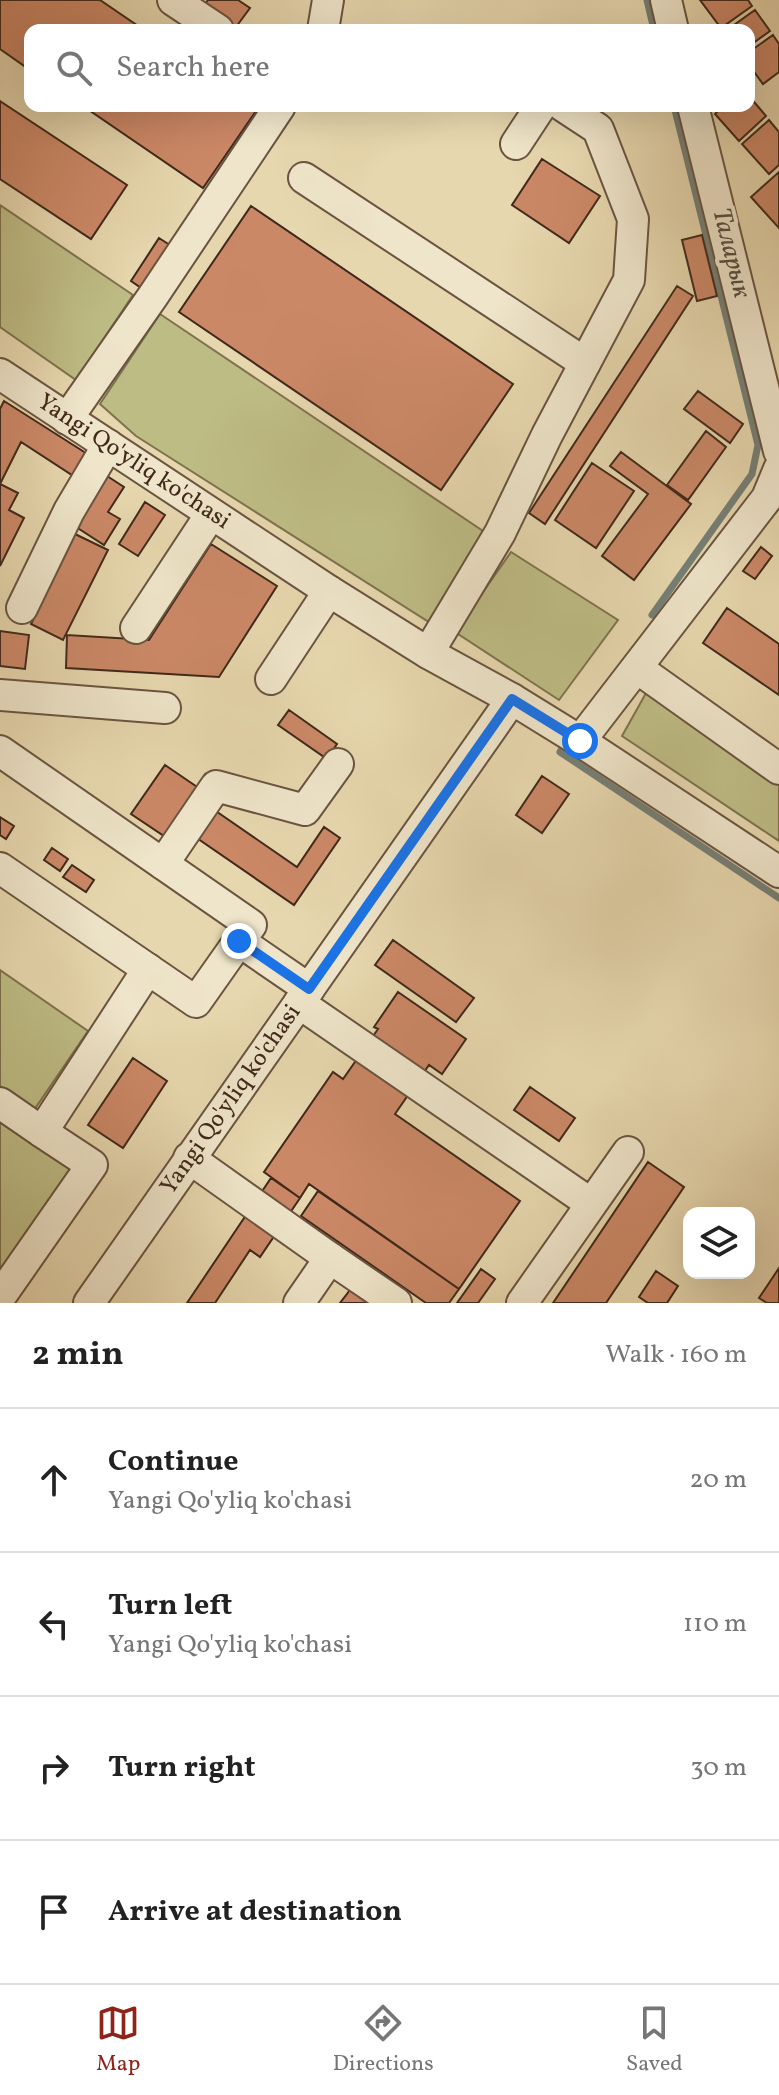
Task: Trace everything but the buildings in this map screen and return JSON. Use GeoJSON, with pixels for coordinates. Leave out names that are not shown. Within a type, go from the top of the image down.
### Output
{"type":"FeatureCollection","features":[{"type":"Feature","properties":{"kind":"street"},"geometry":{"type":"LineString","coordinates":[[173,0],[209,24]]}},
{"type":"Feature","properties":{"kind":"street"},"geometry":{"type":"LineString","coordinates":[[324,24],[328,0]]}},
{"type":"Feature","properties":{"kind":"street"},"geometry":{"type":"LineString","coordinates":[[666,0],[672,24]]}},
{"type":"Feature","properties":{"kind":"street"},"geometry":{"type":"LineString","coordinates":[[67,419],[276,112]]}},
{"type":"Feature","properties":{"kind":"street"},"geometry":{"type":"LineString","coordinates":[[516,144],[537,112]]}},
{"type":"Feature","properties":{"kind":"street"},"geometry":{"type":"LineString","coordinates":[[428,653],[500,533],[547,435],[629,280],[633,219],[598,129],[572,112]]}},
{"type":"Feature","properties":{"kind":"street"},"geometry":{"type":"LineString","coordinates":[[694,112],[779,451]]}},
{"type":"Feature","properties":{"kind":"street"},"geometry":{"type":"LineString","coordinates":[[304,178],[585,363]]}},
{"type":"Feature","properties":{"kind":"street","name":"Yangi Qo'yliq ko'chasi"},"geometry":{"type":"LineString","coordinates":[[0,374],[329,591],[428,653],[580,741],[779,872]]}},
{"type":"Feature","properties":{"kind":"street"},"geometry":{"type":"LineString","coordinates":[[22,608],[69,511],[108,445]]}},
{"type":"Feature","properties":{"kind":"street"},"geometry":{"type":"LineString","coordinates":[[580,741],[773,502],[779,469]]}},
{"type":"Feature","properties":{"kind":"street"},"geometry":{"type":"LineString","coordinates":[[136,628],[211,514]]}},
{"type":"Feature","properties":{"kind":"street"},"geometry":{"type":"LineString","coordinates":[[271,679],[329,591]]}},
{"type":"Feature","properties":{"kind":"street"},"geometry":{"type":"LineString","coordinates":[[637,668],[779,769]]}},
{"type":"Feature","properties":{"kind":"street"},"geometry":{"type":"LineString","coordinates":[[0,695],[165,708]]}},
{"type":"Feature","properties":{"kind":"street","name":"Yangi Qo'yliq ko'chasi"},"geometry":{"type":"LineString","coordinates":[[89,1303],[512,699]]}},
{"type":"Feature","properties":{"kind":"street"},"geometry":{"type":"LineString","coordinates":[[0,751],[251,925],[196,1002],[1,872]]}},
{"type":"Feature","properties":{"kind":"street"},"geometry":{"type":"LineString","coordinates":[[163,864],[216,786],[305,810],[338,764]]}},
{"type":"Feature","properties":{"kind":"street"},"geometry":{"type":"LineString","coordinates":[[239,941],[304,996],[590,1203]]}},
{"type":"Feature","properties":{"kind":"street"},"geometry":{"type":"LineString","coordinates":[[42,1132],[148,969]]}},
{"type":"Feature","properties":{"kind":"street"},"geometry":{"type":"LineString","coordinates":[[0,1103],[92,1165],[0,1297]]}},
{"type":"Feature","properties":{"kind":"street"},"geometry":{"type":"LineString","coordinates":[[522,1303],[628,1152]]}},
{"type":"Feature","properties":{"kind":"street"},"geometry":{"type":"LineString","coordinates":[[189,1158],[396,1303]]}},
{"type":"Feature","properties":{"kind":"street"},"geometry":{"type":"LineString","coordinates":[[299,1303],[330,1258]]}},
{"type":"Feature","properties":{"kind":"shaded area"},"geometry":{"type":"Polygon","coordinates":[[[0,205],[133,295],[76,380],[0,327],[0,205]]]}},
{"type":"Feature","properties":{"kind":"shaded area"},"geometry":{"type":"Polygon","coordinates":[[[160,314],[486,533],[432,624],[136,436],[100,404],[160,314]]]}},
{"type":"Feature","properties":{"kind":"shaded area"},"geometry":{"type":"Polygon","coordinates":[[[511,552],[618,620],[559,700],[455,632],[511,552]]]}},
{"type":"Feature","properties":{"kind":"shaded area"},"geometry":{"type":"Polygon","coordinates":[[[650,686],[779,778],[779,841],[622,736],[650,686]]]}},
{"type":"Feature","properties":{"kind":"shaded area"},"geometry":{"type":"Polygon","coordinates":[[[0,970],[88,1031],[34,1110],[0,1086],[0,970]]]}},
{"type":"Feature","properties":{"kind":"shaded area"},"geometry":{"type":"Polygon","coordinates":[[[0,1118],[74,1169],[0,1276],[0,1118]]]}},
{"type":"Feature","properties":{"kind":"waterway","name":"Таларык"},"geometry":{"type":"LineString","coordinates":[[647,0],[653,24]]}},
{"type":"Feature","properties":{"kind":"waterway","name":"Таларык"},"geometry":{"type":"LineString","coordinates":[[652,615],[752,474],[758,445],[675,112]]}},
{"type":"Feature","properties":{"kind":"waterway","name":"Таларык"},"geometry":{"type":"LineString","coordinates":[[563,747],[560,752],[779,898]]}},
{"type":"Feature","properties":{"kind":"route"},"geometry":{"type":"LineString","coordinates":[[239,941],[309,989],[512,699],[580,741]]}}]}
